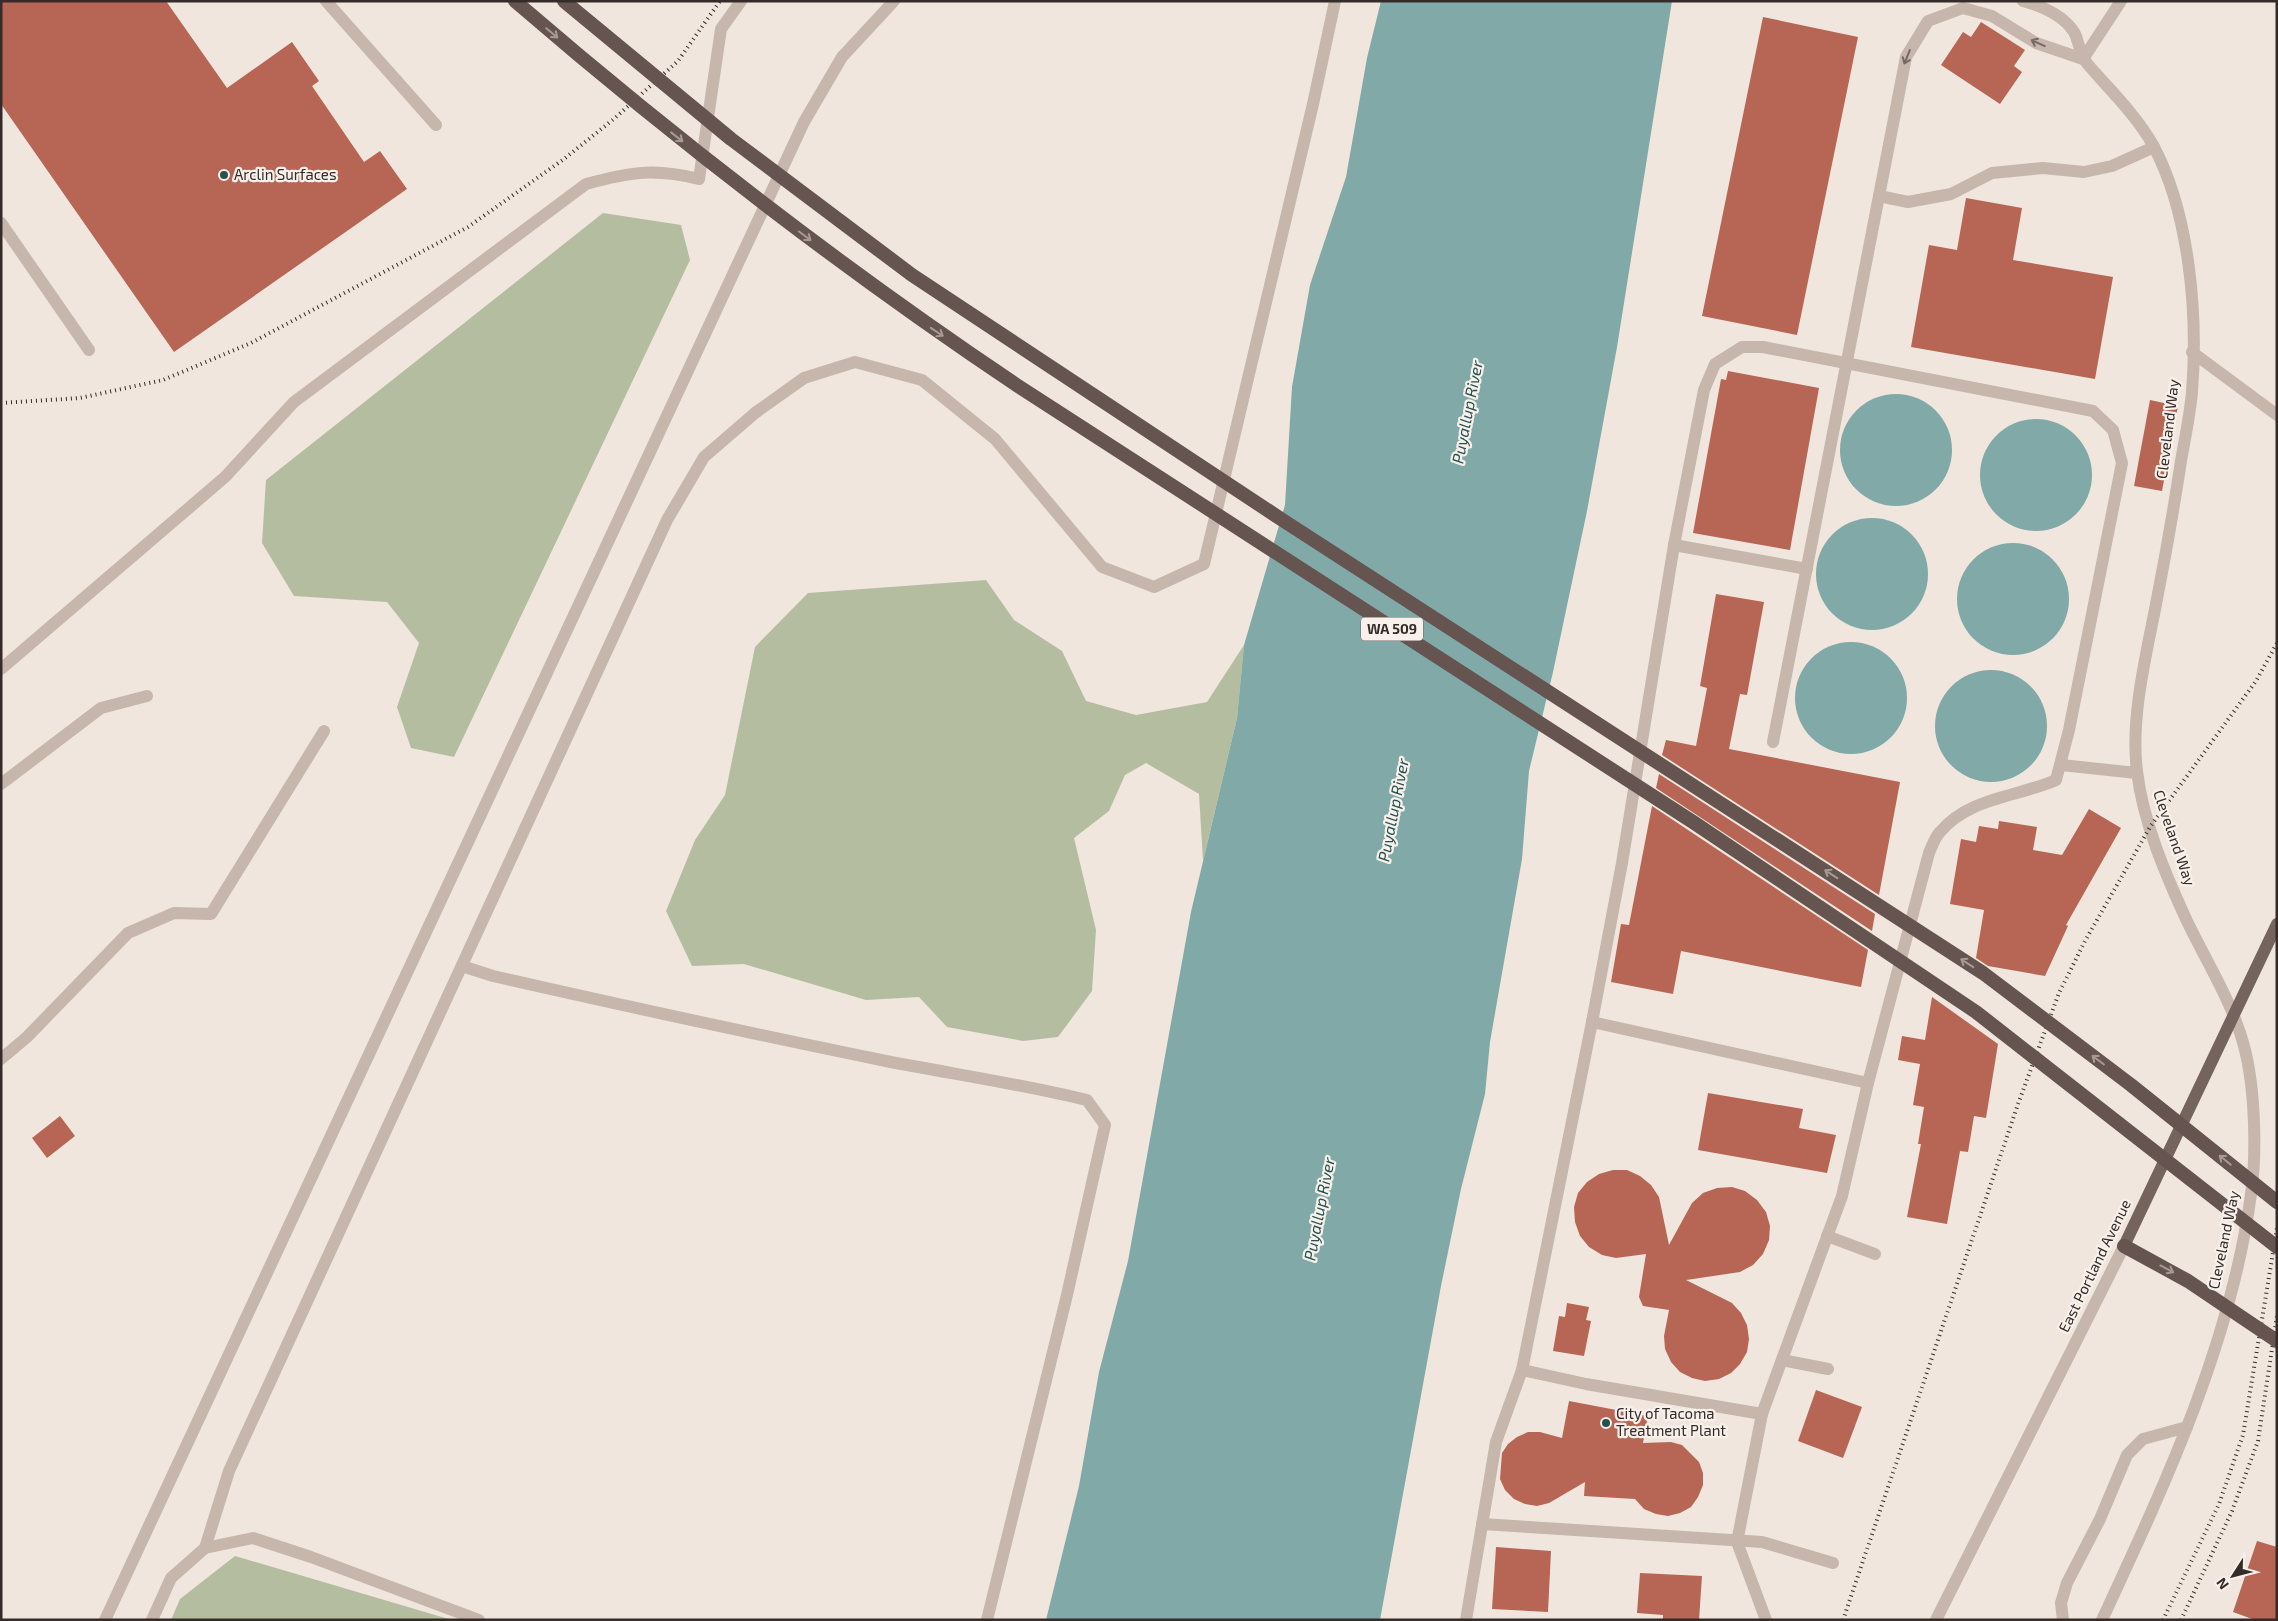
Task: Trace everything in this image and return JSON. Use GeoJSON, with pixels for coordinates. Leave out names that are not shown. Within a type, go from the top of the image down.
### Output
{"type":"FeatureCollection","features":[{"type":"Feature","properties":{"kind":"highway","name":"WA 509"},"geometry":{"type":"LineString","coordinates":[[515,1],[676,136],[852,271],[926,324],[1018,386],[1693,822],[1976,1012],[2277,1247]]}},
{"type":"Feature","properties":{"kind":"highway","name":"WA 509"},"geometry":{"type":"LineString","coordinates":[[564,1],[731,139],[912,275],[1284,521],[1983,973],[2130,1085],[2277,1202]]}},
{"type":"Feature","properties":{"kind":"highway"},"geometry":{"type":"LineString","coordinates":[[2124,1246],[2188,1281],[2277,1341]]}},
{"type":"Feature","properties":{"kind":"main road","name":"East Portland Avenue"},"geometry":{"type":"LineString","coordinates":[[2124,1246],[2277,924]]}},
{"type":"Feature","properties":{"kind":"street"},"geometry":{"type":"LineString","coordinates":[[326,1],[436,126]]}},
{"type":"Feature","properties":{"kind":"street"},"geometry":{"type":"LineString","coordinates":[[1,670],[226,477],[294,402],[586,184],[624,173],[668,172],[699,178],[721,29],[741,1]]}},
{"type":"Feature","properties":{"kind":"street"},"geometry":{"type":"LineString","coordinates":[[105,1620],[804,122],[842,58],[894,1]]}},
{"type":"Feature","properties":{"kind":"street"},"geometry":{"type":"LineString","coordinates":[[205,1548],[230,1471],[667,520],[704,457],[755,413],[804,378],[855,362],[922,380],[995,439],[1102,567],[1154,587],[1204,564],[1313,104],[1335,1]]}},
{"type":"Feature","properties":{"kind":"street","name":"Cleveland Way"},"geometry":{"type":"LineString","coordinates":[[2023,1],[2044,7],[2073,30],[2084,59],[2117,98],[2154,147],[2168,178],[2180,221],[2189,272],[2192,393],[2138,712],[2137,773],[2145,814],[2160,856],[2185,917],[2222,989],[2244,1047],[2253,1108],[2252,1191],[2236,1272],[2200,1395],[2161,1493],[2102,1620]]}},
{"type":"Feature","properties":{"kind":"street"},"geometry":{"type":"LineString","coordinates":[[1773,742],[1906,57],[1928,21],[1963,8],[1992,16],[2036,43],[2084,59],[2121,1]]}},
{"type":"Feature","properties":{"kind":"street"},"geometry":{"type":"LineString","coordinates":[[1879,196],[1908,202],[1951,194],[1992,173],[2043,168],[2084,172],[2112,166],[2154,147]]}},
{"type":"Feature","properties":{"kind":"street"},"geometry":{"type":"LineString","coordinates":[[1,223],[89,350]]}},
{"type":"Feature","properties":{"kind":"street"},"geometry":{"type":"LineString","coordinates":[[1466,1620],[1496,1442],[1522,1370],[1592,1022],[1622,863],[1674,545],[1704,390],[1715,364],[1742,347],[1762,347],[2094,411],[2113,430],[2122,463],[2061,765],[2056,780],[1976,806],[1955,818],[1939,832],[1929,852],[1868,1083],[1842,1196],[1762,1414],[1736,1542],[1766,1620]]}},
{"type":"Feature","properties":{"kind":"street"},"geometry":{"type":"LineString","coordinates":[[2192,352],[2277,415]]}},
{"type":"Feature","properties":{"kind":"street"},"geometry":{"type":"LineString","coordinates":[[1674,545],[1807,569]]}},
{"type":"Feature","properties":{"kind":"street"},"geometry":{"type":"LineString","coordinates":[[1,784],[101,708],[147,696]]}},
{"type":"Feature","properties":{"kind":"street"},"geometry":{"type":"LineString","coordinates":[[1,1059],[27,1037],[128,933],[174,913],[211,914],[324,731]]}},
{"type":"Feature","properties":{"kind":"street"},"geometry":{"type":"LineString","coordinates":[[2061,765],[2137,773]]}},
{"type":"Feature","properties":{"kind":"street"},"geometry":{"type":"LineString","coordinates":[[462,966],[493,976],[694,1021],[957,1075],[1034,1087],[1088,1100],[1105,1125],[1067,1295],[987,1620]]}},
{"type":"Feature","properties":{"kind":"street"},"geometry":{"type":"LineString","coordinates":[[1592,1022],[1868,1083]]}},
{"type":"Feature","properties":{"kind":"street"},"geometry":{"type":"LineString","coordinates":[[1827,1236],[1875,1254]]}},
{"type":"Feature","properties":{"kind":"street","name":"East Portland Avenue"},"geometry":{"type":"LineString","coordinates":[[1936,1620],[2124,1246]]}},
{"type":"Feature","properties":{"kind":"street"},"geometry":{"type":"LineString","coordinates":[[1782,1360],[1828,1368]]}},
{"type":"Feature","properties":{"kind":"street"},"geometry":{"type":"LineString","coordinates":[[1522,1370],[1586,1384],[1762,1414]]}},
{"type":"Feature","properties":{"kind":"street"},"geometry":{"type":"LineString","coordinates":[[2063,1620],[2061,1603],[2067,1583],[2100,1519],[2127,1455],[2143,1439],[2187,1428]]}},
{"type":"Feature","properties":{"kind":"street"},"geometry":{"type":"LineString","coordinates":[[1482,1524],[1736,1542],[1762,1542],[1833,1563]]}},
{"type":"Feature","properties":{"kind":"street"},"geometry":{"type":"LineString","coordinates":[[152,1620],[171,1578],[205,1548],[253,1538],[479,1620]]}},
{"type":"Feature","properties":{"kind":"green space"},"geometry":{"type":"Polygon","coordinates":[[[603,213],[681,225],[690,260],[454,757],[411,748],[397,707],[419,643],[387,602],[294,596],[262,543],[266,480],[603,213]]]}},
{"type":"Feature","properties":{"kind":"green space"},"geometry":{"type":"Polygon","coordinates":[[[986,580],[1014,620],[1062,651],[1086,701],[1136,715],[1207,702],[1244,645],[1237,718],[1203,861],[1199,794],[1146,763],[1125,775],[1109,811],[1074,838],[1096,930],[1092,991],[1058,1037],[1023,1041],[947,1027],[919,997],[866,1000],[744,964],[692,966],[666,911],[695,840],[725,795],[755,647],[808,593],[986,580]]]}},
{"type":"Feature","properties":{"kind":"green space"},"geometry":{"type":"Polygon","coordinates":[[[235,1556],[452,1620],[171,1620],[180,1599],[235,1556]]]}},
{"type":"Feature","properties":{"kind":"water","name":"Puyallup River"},"geometry":{"type":"Polygon","coordinates":[[[1381,1],[1672,1],[1617,347],[1587,511],[1553,672],[1529,771],[1522,859],[1490,1042],[1485,1094],[1461,1189],[1441,1286],[1380,1620],[1046,1620],[1079,1486],[1099,1372],[1128,1261],[1191,912],[1237,718],[1244,645],[1285,505],[1292,387],[1310,285],[1346,177],[1367,58],[1381,1]]]}},
{"type":"Feature","properties":{"kind":"water"},"geometry":{"type":"Polygon","coordinates":[[[1896,394],[1917,398],[1936,410],[1948,429],[1952,450],[1948,471],[1936,490],[1917,502],[1896,506],[1875,502],[1856,490],[1844,471],[1840,450],[1844,429],[1856,410],[1875,398],[1896,394]]]}},
{"type":"Feature","properties":{"kind":"water"},"geometry":{"type":"Polygon","coordinates":[[[2036,419],[2057,423],[2076,435],[2088,454],[2092,475],[2088,496],[2076,515],[2057,527],[2036,531],[2015,527],[1996,515],[1984,496],[1980,475],[1984,454],[1996,435],[2015,423],[2036,419]]]}},
{"type":"Feature","properties":{"kind":"water"},"geometry":{"type":"Polygon","coordinates":[[[1872,518],[1893,522],[1912,534],[1924,553],[1928,574],[1924,595],[1912,614],[1893,626],[1872,630],[1851,626],[1832,614],[1820,595],[1816,574],[1820,553],[1832,534],[1851,522],[1872,518]]]}},
{"type":"Feature","properties":{"kind":"water"},"geometry":{"type":"Polygon","coordinates":[[[2013,543],[2034,547],[2053,559],[2065,578],[2069,599],[2065,620],[2053,639],[2034,651],[2013,655],[1992,651],[1973,639],[1961,620],[1957,599],[1961,578],[1973,559],[1992,547],[2013,543]]]}},
{"type":"Feature","properties":{"kind":"water"},"geometry":{"type":"Polygon","coordinates":[[[1851,642],[1872,646],[1891,658],[1903,677],[1907,698],[1903,719],[1891,738],[1872,750],[1851,754],[1830,750],[1811,738],[1799,719],[1795,698],[1799,677],[1811,658],[1830,646],[1851,642]]]}},
{"type":"Feature","properties":{"kind":"water"},"geometry":{"type":"Polygon","coordinates":[[[1991,670],[2012,674],[2031,686],[2043,705],[2047,726],[2043,747],[2031,766],[2012,778],[1991,782],[1970,778],[1951,766],[1939,747],[1935,726],[1939,705],[1951,686],[1970,674],[1991,670]]]}},
{"type":"Feature","properties":{"kind":"building","name":"Arclin Surfaces"},"geometry":{"type":"Polygon","coordinates":[[[1,1],[166,1],[227,88],[292,42],[319,81],[312,86],[364,162],[380,151],[407,189],[174,352],[1,104],[1,1]]]}},
{"type":"Feature","properties":{"kind":"building"},"geometry":{"type":"Polygon","coordinates":[[[1763,17],[1858,37],[1797,335],[1702,316],[1763,17]]]}},
{"type":"Feature","properties":{"kind":"building"},"geometry":{"type":"Polygon","coordinates":[[[1981,22],[2025,50],[2014,66],[2022,72],[2000,104],[1941,65],[1963,32],[1971,37],[1981,22]]]}},
{"type":"Feature","properties":{"kind":"building"},"geometry":{"type":"Polygon","coordinates":[[[1966,198],[2022,208],[2013,260],[2113,277],[2095,379],[1911,347],[1929,245],[1957,250],[1966,198]]]}},
{"type":"Feature","properties":{"kind":"building"},"geometry":{"type":"Polygon","coordinates":[[[1728,371],[1819,388],[1790,550],[1693,533],[1721,379],[1726,380],[1728,371]]]}},
{"type":"Feature","properties":{"kind":"building"},"geometry":{"type":"Polygon","coordinates":[[[2150,400],[2178,406],[2162,491],[2134,486],[2150,400]]]}},
{"type":"Feature","properties":{"kind":"building"},"geometry":{"type":"Polygon","coordinates":[[[1716,594],[1764,602],[1747,695],[1740,694],[1729,749],[1900,782],[1879,895],[1662,755],[1666,740],[1696,746],[1707,688],[1700,686],[1716,594]]]}},
{"type":"Feature","properties":{"kind":"building"},"geometry":{"type":"Polygon","coordinates":[[[1659,774],[1875,914],[1872,931],[1656,788],[1659,774]]]}},
{"type":"Feature","properties":{"kind":"building"},"geometry":{"type":"Polygon","coordinates":[[[1652,806],[1868,950],[1861,987],[1681,951],[1673,994],[1611,982],[1621,924],[1629,925],[1652,806]]]}},
{"type":"Feature","properties":{"kind":"building"},"geometry":{"type":"Polygon","coordinates":[[[2089,809],[2121,828],[2066,925],[2068,926],[2045,976],[1988,966],[1976,958],[1984,910],[1950,904],[1961,839],[1976,842],[1979,826],[1998,829],[1999,821],[2037,827],[2033,850],[2062,855],[2089,809]]]}},
{"type":"Feature","properties":{"kind":"building"},"geometry":{"type":"Polygon","coordinates":[[[1932,997],[1998,1044],[1986,1118],[1974,1116],[1968,1152],[1960,1151],[1947,1224],[1907,1217],[1921,1144],[1918,1144],[1924,1107],[1913,1105],[1920,1064],[1898,1060],[1902,1036],[1925,1040],[1932,997]]]}},
{"type":"Feature","properties":{"kind":"building"},"geometry":{"type":"Polygon","coordinates":[[[1708,1093],[1803,1109],[1799,1128],[1836,1135],[1827,1173],[1698,1150],[1708,1093]]]}},
{"type":"Feature","properties":{"kind":"building"},"geometry":{"type":"Polygon","coordinates":[[[60,1116],[75,1136],[47,1158],[32,1138],[60,1116]]]}},
{"type":"Feature","properties":{"kind":"building"},"geometry":{"type":"Polygon","coordinates":[[[1613,1170],[1627,1170],[1640,1176],[1651,1185],[1659,1197],[1669,1245],[1692,1203],[1703,1193],[1717,1188],[1732,1187],[1745,1191],[1757,1200],[1766,1212],[1770,1226],[1769,1240],[1763,1254],[1753,1265],[1740,1272],[1686,1280],[1732,1303],[1741,1313],[1747,1325],[1749,1339],[1747,1352],[1740,1364],[1731,1373],[1719,1379],[1705,1381],[1692,1378],[1680,1372],[1671,1362],[1665,1349],[1664,1336],[1669,1310],[1643,1306],[1639,1297],[1646,1254],[1616,1258],[1602,1255],[1589,1247],[1580,1236],[1575,1222],[1574,1207],[1578,1193],[1587,1182],[1599,1174],[1613,1170]]]}},
{"type":"Feature","properties":{"kind":"building"},"geometry":{"type":"Polygon","coordinates":[[[1567,1303],[1589,1307],[1586,1320],[1591,1321],[1584,1356],[1553,1351],[1559,1316],[1565,1317],[1567,1303]]]}},
{"type":"Feature","properties":{"kind":"building"},"geometry":{"type":"Polygon","coordinates":[[[1816,1390],[1862,1407],[1843,1458],[1798,1441],[1816,1390]]]}},
{"type":"Feature","properties":{"kind":"building"},"geometry":{"type":"Polygon","coordinates":[[[1569,1401],[1648,1416],[1643,1443],[1671,1442],[1682,1445],[1699,1462],[1703,1473],[1703,1485],[1691,1507],[1680,1513],[1668,1516],[1656,1514],[1644,1509],[1635,1499],[1584,1496],[1585,1482],[1549,1503],[1537,1506],[1525,1504],[1514,1499],[1505,1490],[1500,1479],[1502,1453],[1508,1444],[1528,1432],[1540,1432],[1562,1438],[1569,1401]]]}},
{"type":"Feature","properties":{"kind":"building"},"geometry":{"type":"Polygon","coordinates":[[[2257,1541],[2277,1547],[2277,1620],[2255,1620],[2233,1612],[2257,1541]]]}},
{"type":"Feature","properties":{"kind":"building"},"geometry":{"type":"Polygon","coordinates":[[[1496,1547],[1551,1551],[1548,1612],[1492,1609],[1496,1547]]]}},
{"type":"Feature","properties":{"kind":"building"},"geometry":{"type":"Polygon","coordinates":[[[1640,1573],[1702,1576],[1699,1620],[1663,1620],[1663,1615],[1637,1613],[1640,1573]]]}},
{"type":"Feature","properties":{"kind":"railway"},"geometry":{"type":"LineString","coordinates":[[1,403],[80,398],[163,380],[251,343],[468,227],[564,159],[615,118],[678,61],[720,1]]}},
{"type":"Feature","properties":{"kind":"railway"},"geometry":{"type":"LineString","coordinates":[[1843,1620],[2018,1104],[2059,993],[2085,941],[2150,827],[2256,681],[2277,643]]}},
{"type":"Feature","properties":{"kind":"railway"},"geometry":{"type":"LineString","coordinates":[[2163,1620],[2219,1504],[2243,1435],[2277,1228]]}},
{"type":"Feature","properties":{"kind":"railway"},"geometry":{"type":"LineString","coordinates":[[2181,1620],[2232,1511],[2258,1441],[2277,1316]]}},
{"type":"Feature","properties":{"kind":"place","name":"Arclin Surfaces"},"geometry":{"type":"Point","coordinates":[224,175]}},
{"type":"Feature","properties":{"kind":"place","name":"City of Tacoma Treatment Plant"},"geometry":{"type":"Point","coordinates":[1606,1423]}}]}
